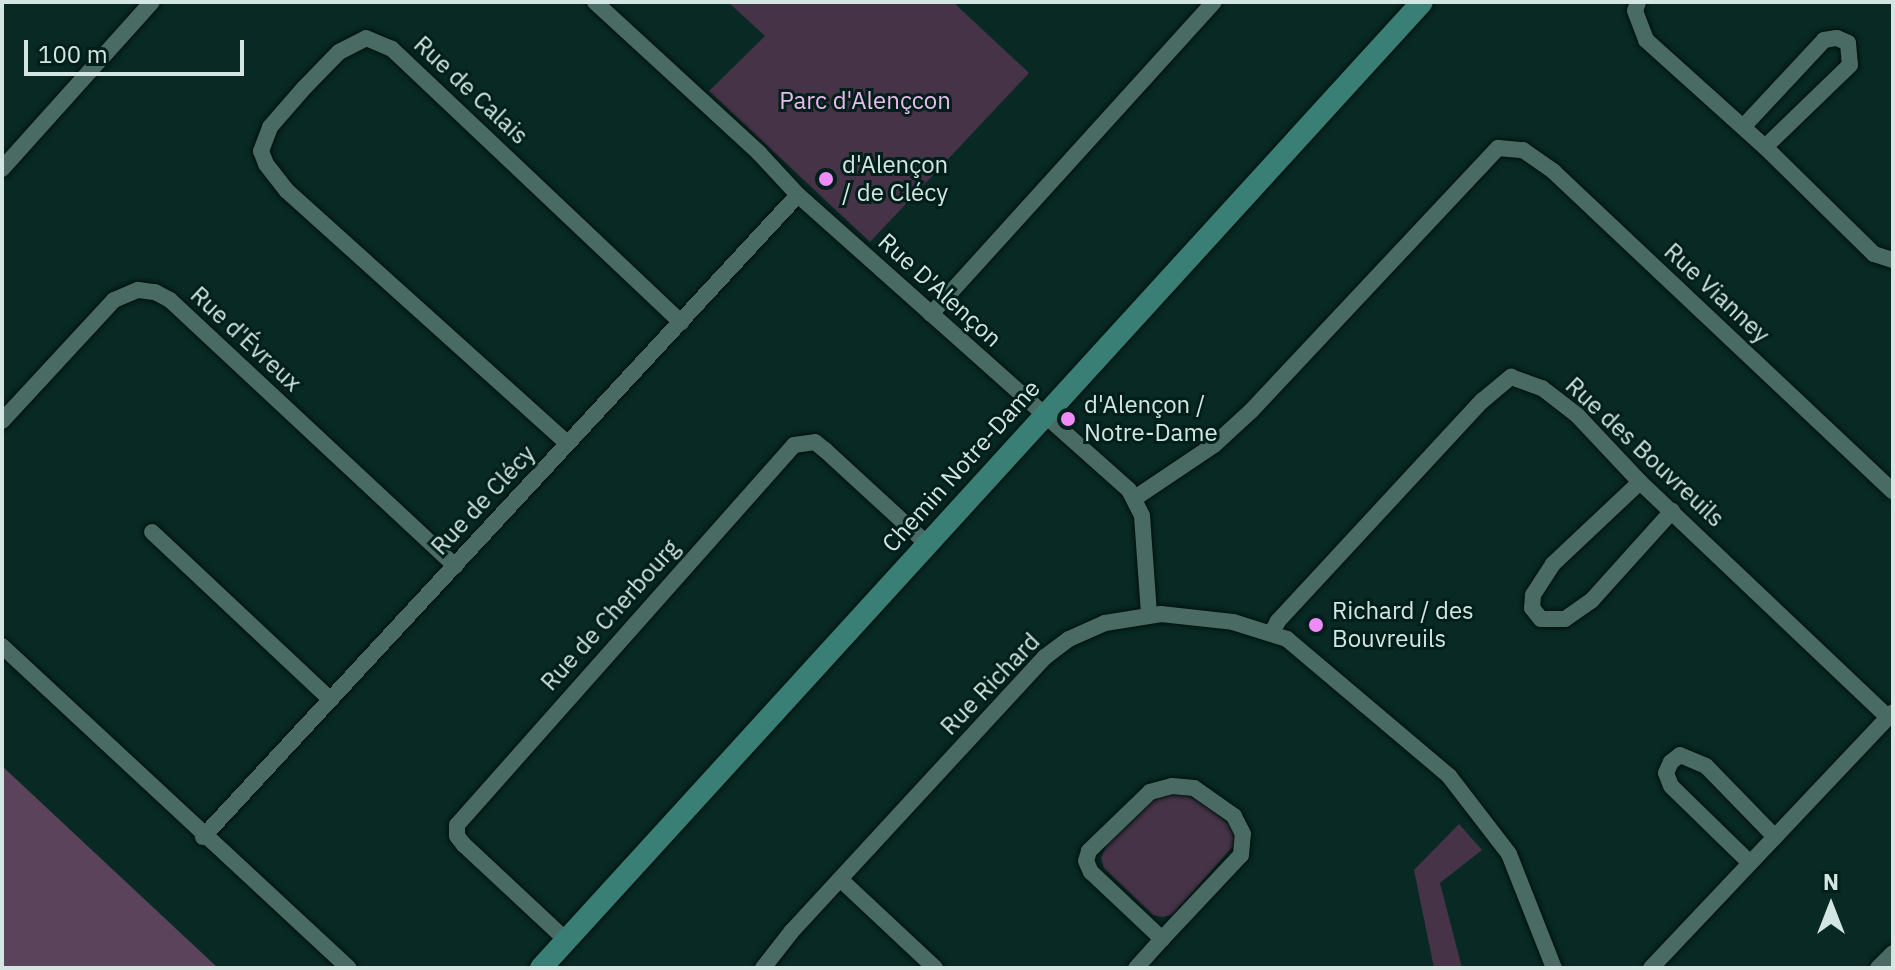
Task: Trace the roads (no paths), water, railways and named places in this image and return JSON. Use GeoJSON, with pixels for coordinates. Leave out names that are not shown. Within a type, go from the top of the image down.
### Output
{"type":"FeatureCollection","features":[{"type":"Feature","properties":{"kind":"street"},"geometry":{"type":"LineString","coordinates":[[2,169],[152,2]]}},
{"type":"Feature","properties":{"kind":"street","name":"Rue D'Alençon"},"geometry":{"type":"LineString","coordinates":[[595,2],[759,153],[798,195],[1135,498]]}},
{"type":"Feature","properties":{"kind":"street"},"geometry":{"type":"LineString","coordinates":[[931,314],[1214,2]]}},
{"type":"Feature","properties":{"kind":"street","name":"Chemin Notre-Dame"},"geometry":{"type":"LineString","coordinates":[[541,968],[1422,2]]}},
{"type":"Feature","properties":{"kind":"street"},"geometry":{"type":"LineString","coordinates":[[1638,2],[1635,11],[1646,40],[1765,147],[1874,254],[1892,260]]}},
{"type":"Feature","properties":{"kind":"street","name":"Rue de Calais"},"geometry":{"type":"LineString","coordinates":[[567,443],[287,191],[266,164],[261,151],[270,127],[304,88],[339,52],[366,38],[392,49],[681,322]]}},
{"type":"Feature","properties":{"kind":"street"},"geometry":{"type":"LineString","coordinates":[[1743,127],[1824,40],[1837,38],[1848,43],[1850,65],[1765,147]]}},
{"type":"Feature","properties":{"kind":"street","name":"Rue Vianney"},"geometry":{"type":"LineString","coordinates":[[1135,498],[1214,445],[1251,411],[1498,148],[1523,150],[1554,172],[1893,492]]}},
{"type":"Feature","properties":{"kind":"street","name":"Rue de Clécy"},"geometry":{"type":"LineString","coordinates":[[203,837],[798,195]]}},
{"type":"Feature","properties":{"kind":"street","name":"Rue d'Évreux"},"geometry":{"type":"LineString","coordinates":[[2,421],[114,300],[138,290],[155,292],[170,300],[455,566]]}},
{"type":"Feature","properties":{"kind":"street","name":"Rue des Bouvreuils"},"geometry":{"type":"LineString","coordinates":[[1272,632],[1278,621],[1482,401],[1511,377],[1542,388],[1577,415],[1640,482],[1890,714]]}},
{"type":"Feature","properties":{"kind":"street","name":"Rue de Cherbourg"},"geometry":{"type":"LineString","coordinates":[[566,940],[464,845],[457,836],[457,825],[794,445],[815,442],[926,543]]}},
{"type":"Feature","properties":{"kind":"street"},"geometry":{"type":"LineString","coordinates":[[1640,482],[1553,564],[1533,595],[1532,608],[1541,619],[1565,619],[1592,600],[1672,511]]}},
{"type":"Feature","properties":{"kind":"street"},"geometry":{"type":"LineString","coordinates":[[1135,498],[1143,525],[1149,614]]}},
{"type":"Feature","properties":{"kind":"street"},"geometry":{"type":"LineString","coordinates":[[152,532],[331,700]]}},
{"type":"Feature","properties":{"kind":"street","name":"Rue Richard"},"geometry":{"type":"LineString","coordinates":[[763,968],[840,879],[1053,650],[1098,625],[1149,614],[1210,618],[1272,632],[1302,651],[1449,776],[1509,854],[1554,968]]}},
{"type":"Feature","properties":{"kind":"street"},"geometry":{"type":"LineString","coordinates":[[2,646],[203,837],[348,968]]}},
{"type":"Feature","properties":{"kind":"street"},"geometry":{"type":"LineString","coordinates":[[1651,968],[1890,714]]}},
{"type":"Feature","properties":{"kind":"street"},"geometry":{"type":"LineString","coordinates":[[1750,863],[1671,786],[1666,773],[1671,762],[1680,755],[1706,766],[1775,837]]}},
{"type":"Feature","properties":{"kind":"street"},"geometry":{"type":"LineString","coordinates":[[1136,968],[1241,855],[1243,834],[1234,816],[1194,788],[1172,786],[1150,792],[1089,851],[1086,861],[1091,872],[1162,939]]}},
{"type":"Feature","properties":{"kind":"street"},"geometry":{"type":"LineString","coordinates":[[840,879],[935,968]]}},
{"type":"Feature","properties":{"kind":"street"},"geometry":{"type":"LineString","coordinates":[[1878,968],[1893,953]]}},
{"type":"Feature","properties":{"kind":"place","name":"d'Alençon / de Clécy"},"geometry":{"type":"Point","coordinates":[826,179]}},
{"type":"Feature","properties":{"kind":"place","name":"d'Alençon / Notre-Dame"},"geometry":{"type":"Point","coordinates":[1068,419]}},
{"type":"Feature","properties":{"kind":"place","name":"Richard / des Bouvreuils"},"geometry":{"type":"Point","coordinates":[1316,625]}},
{"type":"Feature","properties":{"kind":"park label","name":"Parc d'Alençcon"},"geometry":{"type":"Point","coordinates":[865,101]}}]}
